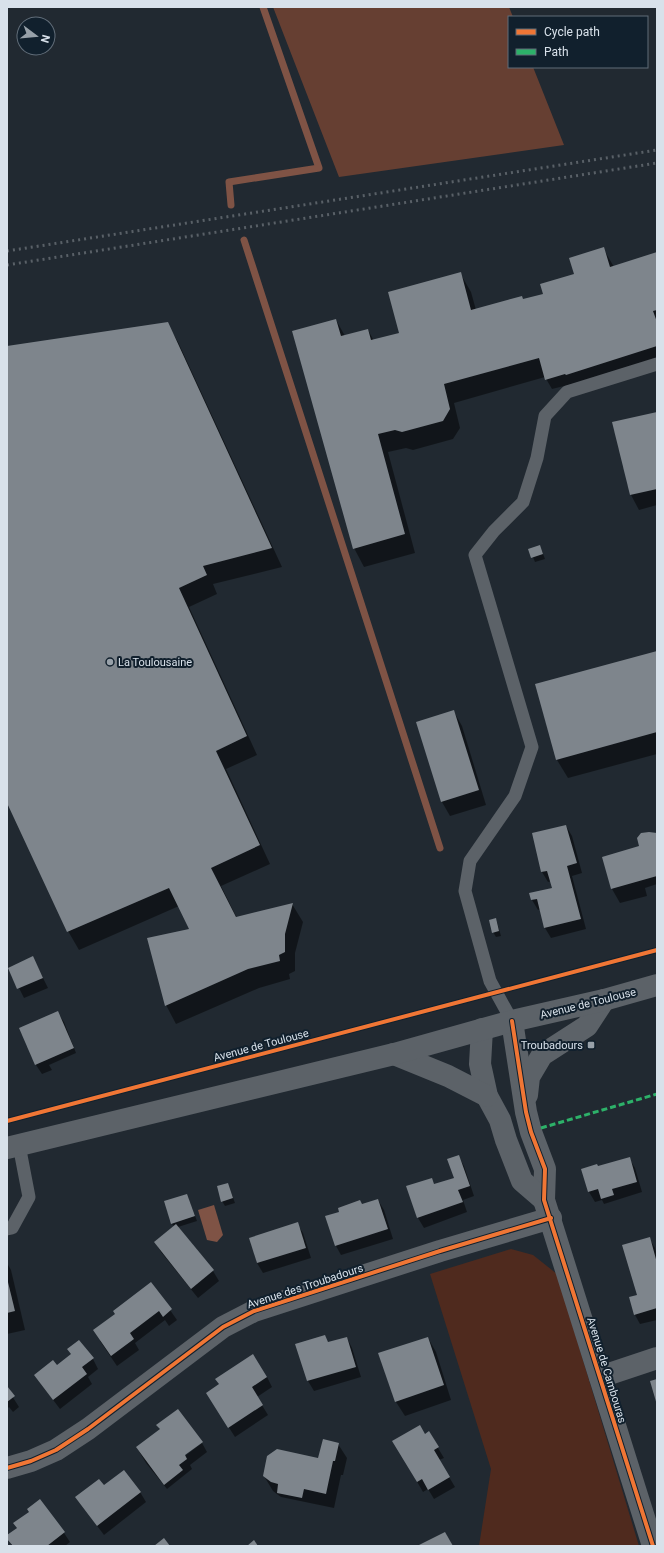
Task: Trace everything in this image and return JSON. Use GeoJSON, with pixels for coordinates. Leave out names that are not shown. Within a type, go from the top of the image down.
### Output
{"type":"FeatureCollection","features":[{"type":"Feature","properties":{"kind":"street","name":"Avenue de Toulouse"},"geometry":{"type":"LineString","coordinates":[[13,1146],[394,1054],[512,1021],[657,986]]}},
{"type":"Feature","properties":{"kind":"street"},"geometry":{"type":"LineString","coordinates":[[526,1112],[529,1077],[542,1055],[587,1026],[604,1000]]}},
{"type":"Feature","properties":{"kind":"street"},"geometry":{"type":"LineString","coordinates":[[512,1021],[526,1112],[531,1132],[545,1169],[547,1209]]}},
{"type":"Feature","properties":{"kind":"street"},"geometry":{"type":"LineString","coordinates":[[482,1030],[480,1064],[487,1096],[500,1120],[522,1181],[547,1209]]}},
{"type":"Feature","properties":{"kind":"street"},"geometry":{"type":"LineString","coordinates":[[394,1054],[448,1076],[487,1096]]}},
{"type":"Feature","properties":{"kind":"street","name":"Avenue de Cambouras"},"geometry":{"type":"LineString","coordinates":[[547,1209],[653,1546]]}},
{"type":"Feature","properties":{"kind":"street","name":"Avenue des Troubadours"},"geometry":{"type":"LineString","coordinates":[[7,1468],[30,1461],[56,1450],[88,1429],[223,1327],[254,1311],[440,1251],[547,1209]]}},
{"type":"Feature","properties":{"kind":"street"},"geometry":{"type":"LineString","coordinates":[[600,1377],[657,1358]]}},
{"type":"Feature","properties":{"kind":"lane"},"geometry":{"type":"LineString","coordinates":[[512,1021],[490,981],[465,891],[470,861],[515,796],[532,747],[475,555],[494,531],[523,502],[537,458],[545,416],[567,392],[657,364]]}},
{"type":"Feature","properties":{"kind":"lane"},"geometry":{"type":"LineString","coordinates":[[7,1229],[12,1228],[29,1197],[13,1146]]}},
{"type":"Feature","properties":{"kind":"shaded area"},"geometry":{"type":"Polygon","coordinates":[[[273,7],[509,7],[513,16],[508,16],[508,68],[533,68],[564,145],[339,177],[273,7]]]}},
{"type":"Feature","properties":{"kind":"shaded area"},"geometry":{"type":"Polygon","coordinates":[[[214,1205],[223,1235],[217,1242],[207,1240],[198,1210],[214,1205]]]}},
{"type":"Feature","properties":{"kind":"shaded area"},"geometry":{"type":"Polygon","coordinates":[[[511,1249],[533,1255],[557,1274],[639,1546],[479,1546],[491,1469],[430,1274],[511,1249]]]}},
{"type":"Feature","properties":{"kind":"building"},"geometry":{"type":"Polygon","coordinates":[[[604,247],[610,267],[657,252],[657,310],[653,311],[657,322],[657,346],[566,375],[565,374],[545,380],[539,358],[444,384],[450,409],[443,421],[402,432],[395,430],[378,434],[405,534],[353,549],[292,331],[336,319],[341,336],[368,329],[371,340],[399,333],[388,292],[461,272],[471,310],[522,296],[523,299],[543,294],[540,284],[574,274],[569,258],[604,247]]]}},
{"type":"Feature","properties":{"kind":"building","name":"La Toulousaine"},"geometry":{"type":"Polygon","coordinates":[[[168,322],[272,548],[203,566],[207,575],[179,588],[247,736],[216,751],[260,845],[211,868],[236,917],[293,903],[285,934],[285,952],[279,955],[280,961],[248,969],[165,1006],[147,938],[189,929],[169,888],[67,932],[7,803],[7,346],[168,322]]]}},
{"type":"Feature","properties":{"kind":"building"},"geometry":{"type":"Polygon","coordinates":[[[657,412],[657,489],[630,495],[612,422],[657,412]]]}},
{"type":"Feature","properties":{"kind":"building"},"geometry":{"type":"Polygon","coordinates":[[[540,545],[543,554],[531,558],[528,549],[540,545]]]}},
{"type":"Feature","properties":{"kind":"building"},"geometry":{"type":"Polygon","coordinates":[[[657,651],[657,732],[556,760],[535,684],[657,651]]]}},
{"type":"Feature","properties":{"kind":"building"},"geometry":{"type":"Polygon","coordinates":[[[454,710],[479,790],[441,802],[416,722],[454,710]]]}},
{"type":"Feature","properties":{"kind":"building"},"geometry":{"type":"Polygon","coordinates":[[[566,825],[577,863],[567,866],[581,919],[544,928],[537,899],[531,900],[529,893],[552,888],[547,871],[541,872],[532,833],[566,825]]]}},
{"type":"Feature","properties":{"kind":"building"},"geometry":{"type":"Polygon","coordinates":[[[641,833],[657,833],[657,876],[611,889],[602,857],[639,846],[637,838],[641,833]]]}},
{"type":"Feature","properties":{"kind":"building"},"geometry":{"type":"Polygon","coordinates":[[[496,918],[499,931],[492,933],[489,920],[496,918]]]}},
{"type":"Feature","properties":{"kind":"building"},"geometry":{"type":"Polygon","coordinates":[[[33,956],[43,978],[17,989],[8,968],[33,956]]]}},
{"type":"Feature","properties":{"kind":"building"},"geometry":{"type":"Polygon","coordinates":[[[58,1011],[74,1048],[35,1065],[19,1028],[58,1011]]]}},
{"type":"Feature","properties":{"kind":"building"},"geometry":{"type":"Polygon","coordinates":[[[459,1155],[470,1186],[458,1190],[463,1202],[417,1218],[406,1186],[432,1178],[434,1184],[454,1178],[447,1159],[459,1155]]]}},
{"type":"Feature","properties":{"kind":"building"},"geometry":{"type":"Polygon","coordinates":[[[630,1157],[637,1182],[612,1189],[614,1195],[601,1199],[598,1189],[588,1192],[581,1169],[630,1157]]]}},
{"type":"Feature","properties":{"kind":"building"},"geometry":{"type":"Polygon","coordinates":[[[228,1183],[233,1198],[221,1202],[217,1186],[228,1183]]]}},
{"type":"Feature","properties":{"kind":"building"},"geometry":{"type":"Polygon","coordinates":[[[187,1194],[195,1216],[171,1224],[164,1201],[187,1194]]]}},
{"type":"Feature","properties":{"kind":"building"},"geometry":{"type":"Polygon","coordinates":[[[378,1199],[388,1229],[335,1246],[325,1216],[339,1212],[338,1208],[360,1200],[362,1204],[378,1199]]]}},
{"type":"Feature","properties":{"kind":"building"},"geometry":{"type":"Polygon","coordinates":[[[298,1222],[306,1248],[257,1263],[249,1238],[298,1222]]]}},
{"type":"Feature","properties":{"kind":"building"},"geometry":{"type":"Polygon","coordinates":[[[176,1224],[214,1270],[191,1289],[154,1242],[176,1224]]]}},
{"type":"Feature","properties":{"kind":"building"},"geometry":{"type":"Polygon","coordinates":[[[650,1237],[657,1263],[657,1308],[634,1315],[629,1297],[637,1295],[622,1245],[650,1237]]]}},
{"type":"Feature","properties":{"kind":"building"},"geometry":{"type":"Polygon","coordinates":[[[7,1278],[15,1311],[7,1313],[7,1278]]]}},
{"type":"Feature","properties":{"kind":"building"},"geometry":{"type":"Polygon","coordinates":[[[151,1282],[172,1309],[163,1317],[159,1311],[130,1333],[134,1339],[111,1356],[93,1330],[115,1314],[113,1311],[151,1282]]]}},
{"type":"Feature","properties":{"kind":"building"},"geometry":{"type":"Polygon","coordinates":[[[325,1335],[328,1342],[347,1337],[356,1367],[307,1381],[295,1344],[325,1335]]]}},
{"type":"Feature","properties":{"kind":"building"},"geometry":{"type":"Polygon","coordinates":[[[428,1337],[444,1385],[395,1402],[378,1353],[428,1337]]]}},
{"type":"Feature","properties":{"kind":"building"},"geometry":{"type":"Polygon","coordinates":[[[79,1340],[94,1358],[82,1367],[87,1374],[53,1400],[34,1375],[53,1360],[57,1365],[71,1354],[67,1349],[79,1340]]]}},
{"type":"Feature","properties":{"kind":"building"},"geometry":{"type":"Polygon","coordinates":[[[253,1354],[267,1377],[252,1387],[263,1405],[228,1428],[206,1393],[219,1384],[215,1379],[253,1354]]]}},
{"type":"Feature","properties":{"kind":"building"},"geometry":{"type":"Polygon","coordinates":[[[657,1379],[657,1405],[650,1381],[657,1379]]]}},
{"type":"Feature","properties":{"kind":"building"},"geometry":{"type":"Polygon","coordinates":[[[7,1386],[15,1396],[7,1402],[7,1386]]]}},
{"type":"Feature","properties":{"kind":"building"},"geometry":{"type":"Polygon","coordinates":[[[178,1409],[203,1442],[185,1455],[187,1459],[179,1465],[183,1470],[164,1485],[136,1447],[160,1429],[156,1425],[178,1409]]]}},
{"type":"Feature","properties":{"kind":"building"},"geometry":{"type":"Polygon","coordinates":[[[420,1425],[425,1434],[429,1431],[439,1447],[434,1450],[450,1477],[428,1490],[422,1479],[417,1482],[392,1441],[420,1425]]]}},
{"type":"Feature","properties":{"kind":"building"},"geometry":{"type":"Polygon","coordinates":[[[323,1439],[339,1443],[335,1461],[333,1461],[326,1494],[304,1489],[302,1498],[277,1493],[278,1484],[271,1482],[263,1476],[267,1456],[277,1449],[318,1458],[323,1439]]]}},
{"type":"Feature","properties":{"kind":"building"},"geometry":{"type":"Polygon","coordinates":[[[124,1470],[141,1492],[97,1526],[75,1497],[99,1479],[104,1485],[124,1470]]]}},
{"type":"Feature","properties":{"kind":"building"},"geometry":{"type":"Polygon","coordinates":[[[40,1499],[65,1532],[47,1546],[13,1546],[7,1539],[7,1535],[17,1528],[13,1523],[29,1512],[27,1509],[40,1499]]]}},
{"type":"Feature","properties":{"kind":"building"},"geometry":{"type":"Polygon","coordinates":[[[445,1532],[453,1546],[417,1546],[445,1532]]]}},
{"type":"Feature","properties":{"kind":"building"},"geometry":{"type":"Polygon","coordinates":[[[164,1538],[170,1546],[154,1546],[164,1538]]]}},
{"type":"Feature","properties":{"kind":"building"},"geometry":{"type":"Polygon","coordinates":[[[254,1540],[258,1546],[247,1546],[254,1540]]]}},
{"type":"Feature","properties":{"kind":"waterway"},"geometry":{"type":"LineString","coordinates":[[231,205],[229,182],[319,168],[263,7]]}},
{"type":"Feature","properties":{"kind":"waterway"},"geometry":{"type":"LineString","coordinates":[[244,240],[440,848]]}},
{"type":"Feature","properties":{"kind":"railway"},"geometry":{"type":"LineString","coordinates":[[7,251],[657,150]]}},
{"type":"Feature","properties":{"kind":"railway"},"geometry":{"type":"LineString","coordinates":[[7,265],[657,163]]}},
{"type":"Feature","properties":{"kind":"marked path"},"geometry":{"type":"LineString","coordinates":[[541,1128],[657,1094]]}},
{"type":"Feature","properties":{"kind":"cycle path"},"geometry":{"type":"LineString","coordinates":[[7,1121],[657,950]]}},
{"type":"Feature","properties":{"kind":"cycle path"},"geometry":{"type":"LineString","coordinates":[[512,1021],[526,1112],[531,1132],[545,1169],[544,1200],[653,1546]]}},
{"type":"Feature","properties":{"kind":"cycle path"},"geometry":{"type":"LineString","coordinates":[[7,1468],[31,1461],[56,1450],[88,1429],[223,1327],[254,1311],[440,1251],[551,1218]]}},
{"type":"Feature","properties":{"kind":"place","name":"La Toulousaine"},"geometry":{"type":"Point","coordinates":[110,662]}},
{"type":"Feature","properties":{"kind":"place","name":"Troubadours"},"geometry":{"type":"Point","coordinates":[591,1045]}}]}
